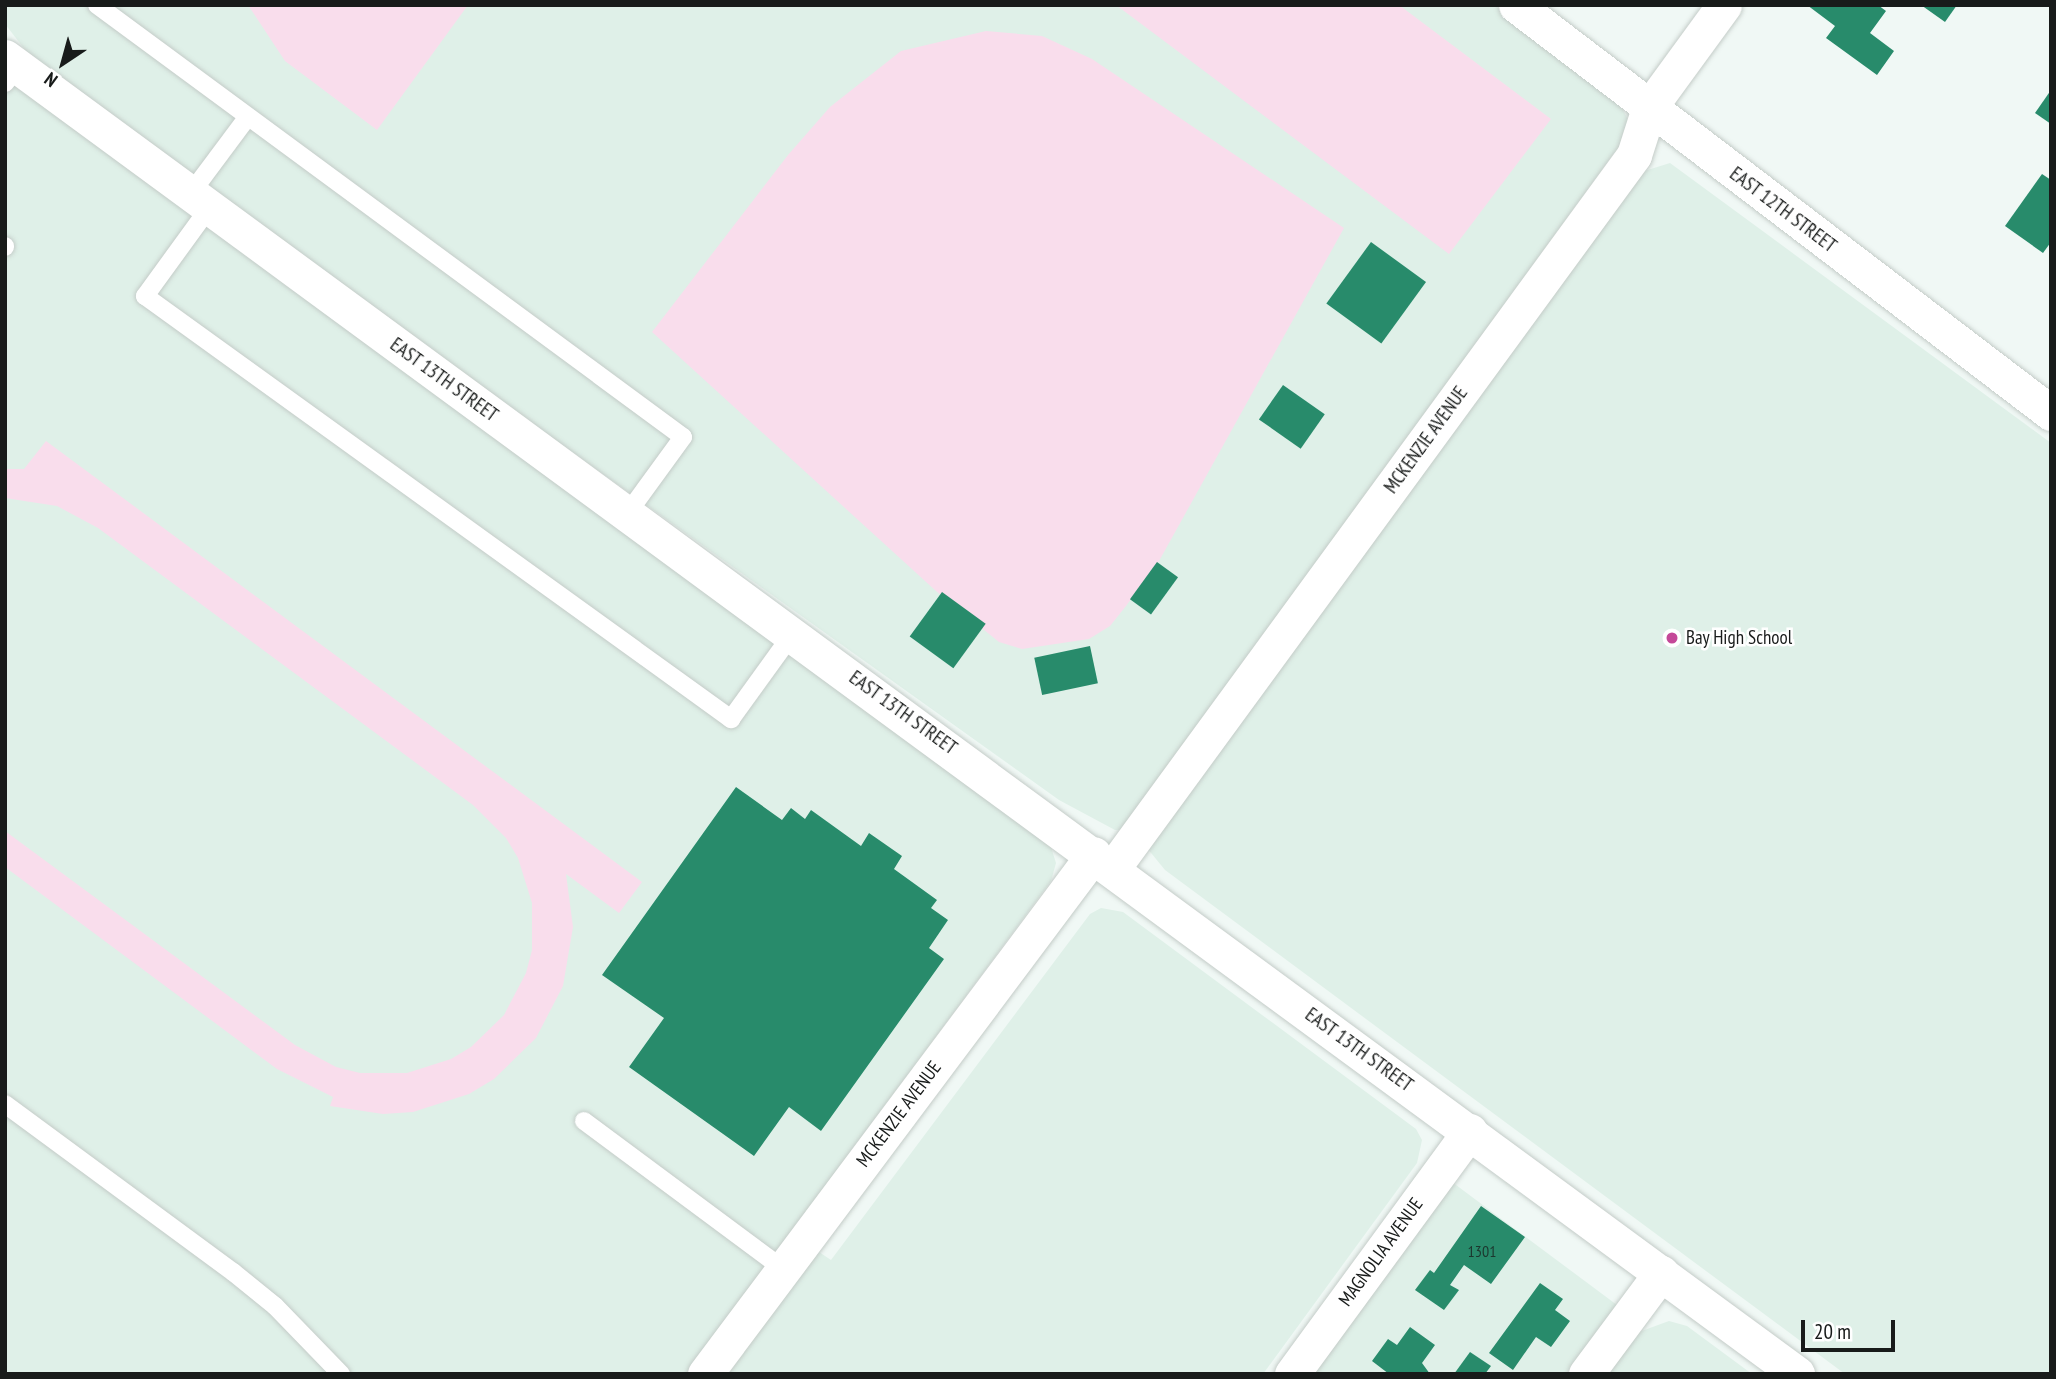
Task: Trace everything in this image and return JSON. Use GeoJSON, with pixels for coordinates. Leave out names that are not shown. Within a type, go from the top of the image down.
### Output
{"type":"FeatureCollection","features":[{"type":"Feature","properties":{"kind":"street","name":"EAST 12TH STREET"},"geometry":{"type":"LineString","coordinates":[[1516,5],[2051,413]]}},
{"type":"Feature","properties":{"kind":"street","name":"MCKENZIE AVENUE"},"geometry":{"type":"LineString","coordinates":[[705,1374],[782,1268],[1104,861],[1634,155],[1649,108],[1724,5]]}},
{"type":"Feature","properties":{"kind":"street","name":"EAST 13TH STREET"},"geometry":{"type":"LineString","coordinates":[[10,69],[200,201],[793,633],[1797,1374]]}},
{"type":"Feature","properties":{"kind":"street","name":"MAGNOLIA AVENUE"},"geometry":{"type":"LineString","coordinates":[[1292,1374],[1470,1131]]}},
{"type":"Feature","properties":{"kind":"street"},"geometry":{"type":"LineString","coordinates":[[1586,1374],[1661,1273]]}},
{"type":"Feature","properties":{"kind":"lane"},"geometry":{"type":"LineString","coordinates":[[97,5],[683,437],[627,514]]}},
{"type":"Feature","properties":{"kind":"lane"},"geometry":{"type":"LineString","coordinates":[[247,118],[145,296],[731,719],[793,633]]}},
{"type":"Feature","properties":{"kind":"lane"},"geometry":{"type":"LineString","coordinates":[[5,1104],[233,1272],[275,1306],[341,1374]]}},
{"type":"Feature","properties":{"kind":"lane"},"geometry":{"type":"LineString","coordinates":[[584,1121],[782,1268]]}},
{"type":"Feature","properties":{"kind":"shaded area"},"geometry":{"type":"Polygon","coordinates":[[[5,5],[1494,5],[1619,102],[1629,122],[1625,138],[1122,830],[1115,830],[1059,800],[470,379],[26,51],[5,24],[5,5]]]}},
{"type":"Feature","properties":{"kind":"shaded area"},"geometry":{"type":"Polygon","coordinates":[[[248,5],[468,5],[377,130],[285,61],[248,5]]]}},
{"type":"Feature","properties":{"kind":"shaded area"},"geometry":{"type":"Polygon","coordinates":[[[1116,5],[1399,5],[1551,119],[1449,254],[1116,5]]]}},
{"type":"Feature","properties":{"kind":"shaded area"},"geometry":{"type":"Polygon","coordinates":[[[986,31],[1042,36],[1092,59],[1344,228],[1159,561],[1126,606],[1110,626],[1089,639],[1022,649],[999,642],[936,591],[652,332],[788,155],[830,107],[901,51],[986,31]]]}},
{"type":"Feature","properties":{"kind":"shaded area"},"geometry":{"type":"Polygon","coordinates":[[[5,77],[1050,844],[1056,863],[1051,881],[686,1374],[5,1374],[5,77]]]}},
{"type":"Feature","properties":{"kind":"shaded area","name":"Bay High School"},"geometry":{"type":"Polygon","coordinates":[[[1670,163],[2051,443],[2051,1374],[1845,1374],[1165,870],[1147,848],[1638,173],[1670,163]]]}},
{"type":"Feature","properties":{"kind":"shaded area"},"geometry":{"type":"Polygon","coordinates":[[[46,441],[642,882],[619,913],[566,874],[573,927],[563,986],[536,1038],[494,1079],[469,1094],[413,1112],[383,1114],[330,1106],[333,1097],[277,1069],[5,867],[5,831],[295,1045],[336,1067],[360,1073],[407,1073],[451,1059],[471,1047],[504,1015],[526,973],[532,950],[532,903],[518,858],[506,838],[473,805],[98,528],[57,506],[5,498],[5,469],[24,469],[46,441]]]}},
{"type":"Feature","properties":{"kind":"shaded area"},"geometry":{"type":"Polygon","coordinates":[[[1101,908],[1123,912],[1416,1129],[1422,1140],[1417,1163],[1263,1374],[723,1374],[816,1250],[831,1260],[1090,914],[1101,908]]]}},
{"type":"Feature","properties":{"kind":"shaded area"},"geometry":{"type":"Polygon","coordinates":[[[1452,1182],[1617,1305],[1566,1374],[1312,1374],[1452,1182]]]}},
{"type":"Feature","properties":{"kind":"shaded area"},"geometry":{"type":"Polygon","coordinates":[[[1669,1321],[1687,1326],[1752,1374],[1602,1374],[1639,1332],[1669,1321]]]}},
{"type":"Feature","properties":{"kind":"building"},"geometry":{"type":"Polygon","coordinates":[[[1807,5],[1878,5],[1886,11],[1870,33],[1894,51],[1877,75],[1826,38],[1835,26],[1807,5]]]}},
{"type":"Feature","properties":{"kind":"building"},"geometry":{"type":"Polygon","coordinates":[[[1921,5],[1957,5],[1945,22],[1921,5]]]}},
{"type":"Feature","properties":{"kind":"building"},"geometry":{"type":"Polygon","coordinates":[[[2051,90],[2051,124],[2035,113],[2051,90]]]}},
{"type":"Feature","properties":{"kind":"building"},"geometry":{"type":"Polygon","coordinates":[[[2042,174],[2051,180],[2051,242],[2043,253],[2005,226],[2042,174]]]}},
{"type":"Feature","properties":{"kind":"building"},"geometry":{"type":"Polygon","coordinates":[[[1371,242],[1426,282],[1381,343],[1326,303],[1371,242]]]}},
{"type":"Feature","properties":{"kind":"building"},"geometry":{"type":"Polygon","coordinates":[[[1283,385],[1325,414],[1301,449],[1259,419],[1283,385]]]}},
{"type":"Feature","properties":{"kind":"building"},"geometry":{"type":"Polygon","coordinates":[[[1157,562],[1178,577],[1151,614],[1130,599],[1157,562]]]}},
{"type":"Feature","properties":{"kind":"building"},"geometry":{"type":"Polygon","coordinates":[[[942,592],[986,624],[953,668],[910,636],[942,592]]]}},
{"type":"Feature","properties":{"kind":"building"},"geometry":{"type":"Polygon","coordinates":[[[1090,646],[1098,683],[1042,695],[1034,658],[1090,646]]]}},
{"type":"Feature","properties":{"kind":"building"},"geometry":{"type":"Polygon","coordinates":[[[736,787],[782,820],[791,808],[805,819],[811,810],[861,846],[869,833],[902,856],[894,869],[937,900],[931,908],[948,920],[929,948],[944,959],[821,1131],[789,1107],[754,1156],[629,1067],[664,1018],[602,975],[736,787]]]}},
{"type":"Feature","properties":{"kind":"building"},"geometry":{"type":"Polygon","coordinates":[[[1481,1206],[1525,1237],[1491,1284],[1464,1265],[1450,1285],[1459,1290],[1444,1310],[1415,1290],[1430,1270],[1434,1273],[1481,1206]]]}},
{"type":"Feature","properties":{"kind":"building"},"geometry":{"type":"Polygon","coordinates":[[[1540,1283],[1563,1299],[1555,1310],[1570,1321],[1551,1347],[1536,1337],[1513,1370],[1489,1353],[1540,1283]]]}},
{"type":"Feature","properties":{"kind":"building"},"geometry":{"type":"Polygon","coordinates":[[[1410,1327],[1435,1345],[1422,1363],[1430,1374],[1389,1374],[1372,1361],[1388,1339],[1397,1345],[1410,1327]]]}},
{"type":"Feature","properties":{"kind":"building"},"geometry":{"type":"Polygon","coordinates":[[[1470,1352],[1491,1366],[1485,1374],[1454,1374],[1470,1352]]]}},
{"type":"Feature","properties":{"kind":"place","name":"Bay High School"},"geometry":{"type":"Point","coordinates":[1672,638]}}]}
